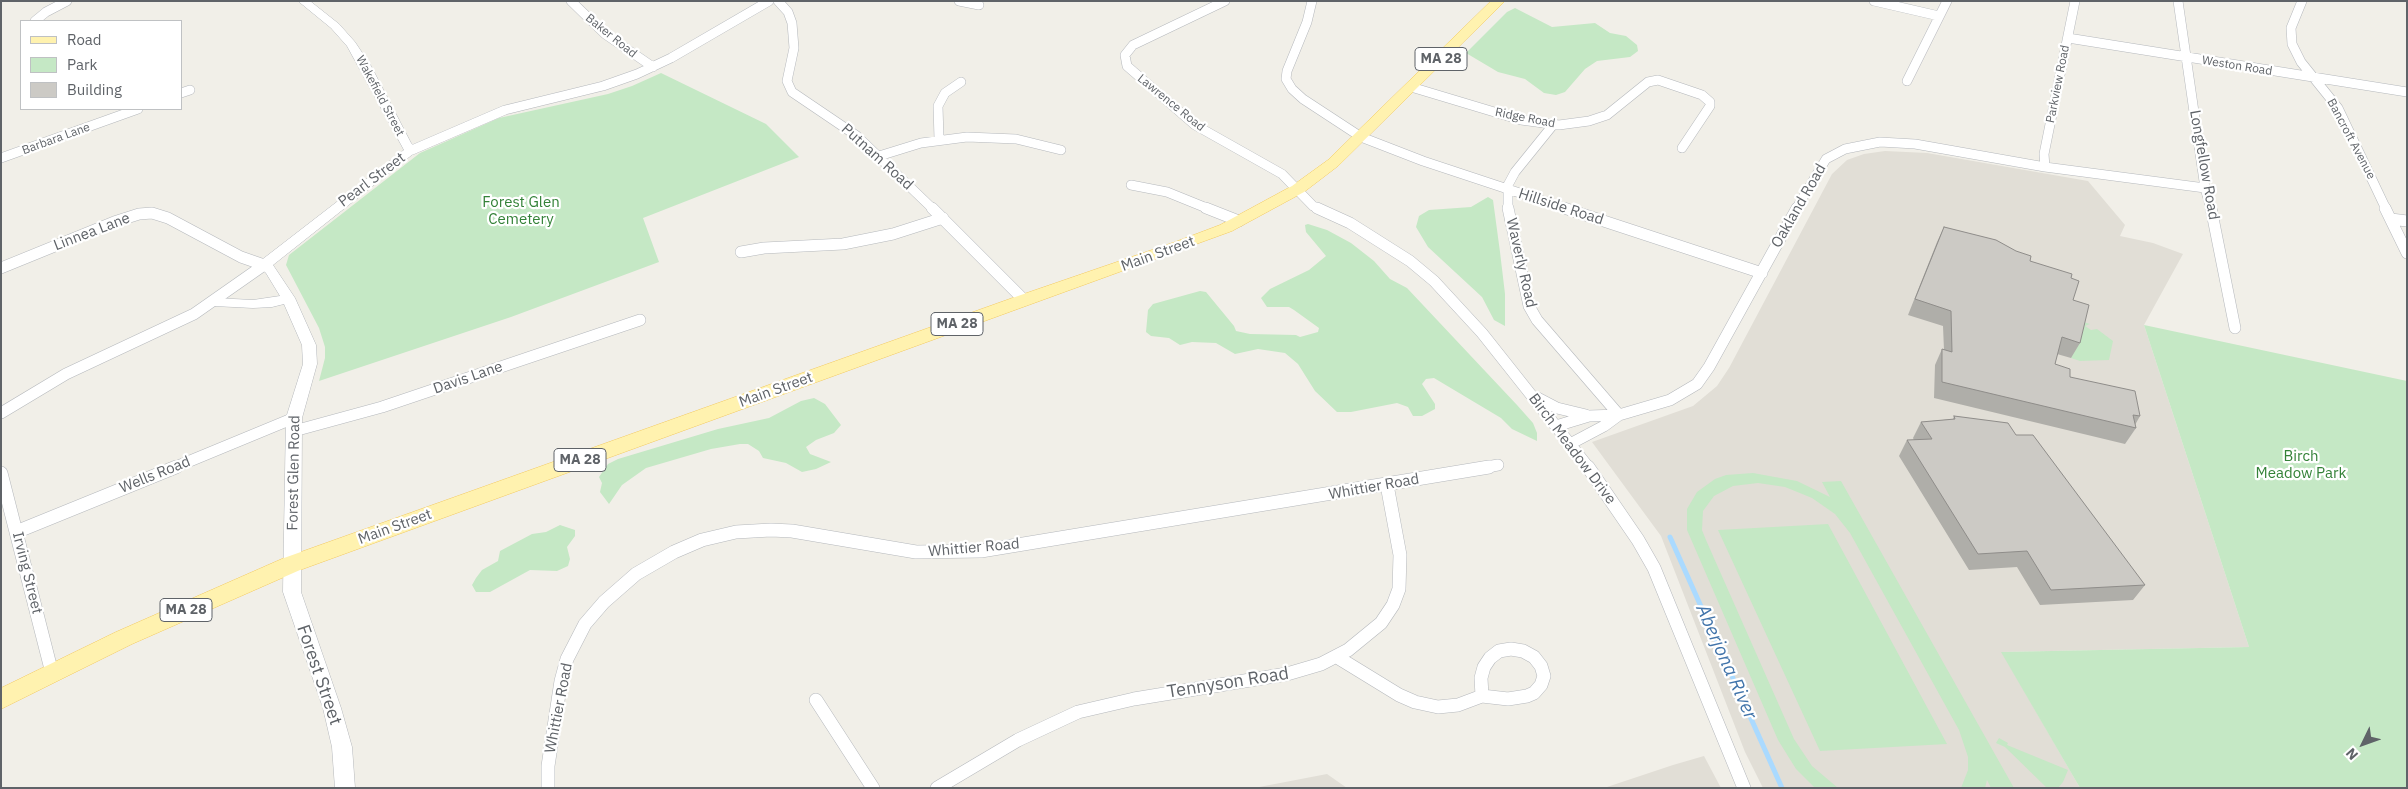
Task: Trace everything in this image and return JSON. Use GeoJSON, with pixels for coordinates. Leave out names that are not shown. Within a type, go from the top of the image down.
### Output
{"type":"FeatureCollection","features":[{"type":"Feature","properties":{"kind":"main road","name":"Main Street"},"geometry":{"type":"LineString","coordinates":[[1,699],[184,611],[292,564],[1024,300],[1180,246],[1239,221],[1298,189],[1333,163],[1499,1]]}},
{"type":"Feature","properties":{"kind":"street"},"geometry":{"type":"LineString","coordinates":[[36,20],[46,12],[67,1]]}},
{"type":"Feature","properties":{"kind":"street","name":"Wakefield Street"},"geometry":{"type":"LineString","coordinates":[[303,1],[331,22],[351,44],[365,66],[406,145],[412,150]]}},
{"type":"Feature","properties":{"kind":"street","name":"Baker Road"},"geometry":{"type":"LineString","coordinates":[[571,1],[605,34],[653,67]]}},
{"type":"Feature","properties":{"kind":"street","name":"Pearl Street"},"geometry":{"type":"LineString","coordinates":[[1,413],[66,374],[176,323],[214,302],[386,168],[412,150],[505,110],[611,84],[653,67],[769,1]]}},
{"type":"Feature","properties":{"kind":"street","name":"Putnam Road"},"geometry":{"type":"LineString","coordinates":[[778,1],[788,12],[792,23],[794,48],[787,81],[789,88],[801,100],[849,129],[879,156],[1024,300]]}},
{"type":"Feature","properties":{"kind":"street"},"geometry":{"type":"LineString","coordinates":[[959,1],[979,5]]}},
{"type":"Feature","properties":{"kind":"street","name":"Lawrence Road"},"geometry":{"type":"LineString","coordinates":[[1225,1],[1136,43],[1126,52],[1124,60],[1130,69],[1186,118],[1221,141],[1282,174],[1298,189]]}},
{"type":"Feature","properties":{"kind":"street","name":"Hillside Road"},"geometry":{"type":"LineString","coordinates":[[1312,1],[1307,22],[1287,71],[1288,83],[1295,92],[1312,106],[1361,137],[1383,147],[1762,273]]}},
{"type":"Feature","properties":{"kind":"street"},"geometry":{"type":"LineString","coordinates":[[1874,1],[1939,16]]}},
{"type":"Feature","properties":{"kind":"street"},"geometry":{"type":"LineString","coordinates":[[1907,81],[1946,1]]}},
{"type":"Feature","properties":{"kind":"street","name":"Parkview Road"},"geometry":{"type":"LineString","coordinates":[[2045,167],[2044,154],[2075,1]]}},
{"type":"Feature","properties":{"kind":"street","name":"Longfellow Road"},"geometry":{"type":"LineString","coordinates":[[2178,1],[2205,188],[2213,215],[2235,328]]}},
{"type":"Feature","properties":{"kind":"street","name":"Bancroft Avenue"},"geometry":{"type":"LineString","coordinates":[[2298,2],[2291,39],[2297,56],[2338,108],[2407,253]]}},
{"type":"Feature","properties":{"kind":"street","name":"Weston Road"},"geometry":{"type":"LineString","coordinates":[[2068,38],[2407,92]]}},
{"type":"Feature","properties":{"kind":"street","name":"Ridge Road"},"geometry":{"type":"LineString","coordinates":[[1411,87],[1506,116],[1553,125],[1578,123],[1607,115],[1648,82],[1658,80],[1708,99],[1710,106],[1682,148]]}},
{"type":"Feature","properties":{"kind":"street"},"geometry":{"type":"LineString","coordinates":[[939,139],[938,106],[945,93],[961,82]]}},
{"type":"Feature","properties":{"kind":"street","name":"Barbara Lane"},"geometry":{"type":"LineString","coordinates":[[1,158],[135,110]]}},
{"type":"Feature","properties":{"kind":"street"},"geometry":{"type":"LineString","coordinates":[[1507,189],[1515,172],[1553,125]]}},
{"type":"Feature","properties":{"kind":"street"},"geometry":{"type":"LineString","coordinates":[[879,156],[939,139],[966,137],[1005,138],[1061,150]]}},
{"type":"Feature","properties":{"kind":"street","name":"Oakland Road"},"geometry":{"type":"LineString","coordinates":[[1556,426],[1589,416],[1618,415],[1670,400],[1696,384],[1709,367],[1821,165],[1832,155],[1845,149],[1869,143],[1906,143],[2045,167],[2205,188]]}},
{"type":"Feature","properties":{"kind":"street"},"geometry":{"type":"LineString","coordinates":[[1131,185],[1167,192],[1239,221]]}},
{"type":"Feature","properties":{"kind":"street","name":"Birch Meadow Drive"},"geometry":{"type":"LineString","coordinates":[[1298,189],[1313,206],[1378,240],[1422,271],[1465,314],[1570,444],[1615,505],[1654,568],[1744,788]]}},
{"type":"Feature","properties":{"kind":"street","name":"Waverly Road"},"geometry":{"type":"LineString","coordinates":[[1507,189],[1507,205],[1524,289],[1532,313],[1618,415]]}},
{"type":"Feature","properties":{"kind":"street","name":"Linnea Lane"},"geometry":{"type":"LineString","coordinates":[[2,266],[114,222],[152,213],[168,218],[241,257],[264,264]]}},
{"type":"Feature","properties":{"kind":"street"},"geometry":{"type":"LineString","coordinates":[[741,252],[764,248],[843,244],[893,234],[943,218]]}},
{"type":"Feature","properties":{"kind":"street"},"geometry":{"type":"LineString","coordinates":[[2391,218],[2407,221]]}},
{"type":"Feature","properties":{"kind":"street","name":"Forest Glen Road"},"geometry":{"type":"LineString","coordinates":[[264,264],[271,270],[288,298],[304,330],[310,352],[309,368],[294,424],[292,564]]}},
{"type":"Feature","properties":{"kind":"street"},"geometry":{"type":"LineString","coordinates":[[214,302],[272,303],[288,298]]}},
{"type":"Feature","properties":{"kind":"street","name":"Davis Lane"},"geometry":{"type":"LineString","coordinates":[[294,424],[382,407],[640,320]]}},
{"type":"Feature","properties":{"kind":"street","name":"Oakland Road"},"geometry":{"type":"LineString","coordinates":[[1530,393],[1557,408],[1589,416]]}},
{"type":"Feature","properties":{"kind":"street","name":"Oakland Road"},"geometry":{"type":"LineString","coordinates":[[1570,444],[1604,426],[1618,415]]}},
{"type":"Feature","properties":{"kind":"street","name":"Wells Road"},"geometry":{"type":"LineString","coordinates":[[16,532],[294,424]]}},
{"type":"Feature","properties":{"kind":"street","name":"Whittier Road"},"geometry":{"type":"LineString","coordinates":[[548,788],[548,766],[561,681],[567,659],[578,637],[595,612],[624,584],[660,559],[690,544],[736,532],[771,530],[792,531],[916,552],[950,553],[980,551],[1387,485],[1498,465]]}},
{"type":"Feature","properties":{"kind":"street","name":"Irving Street"},"geometry":{"type":"LineString","coordinates":[[1,473],[52,673]]}},
{"type":"Feature","properties":{"kind":"street","name":"Tennyson Road"},"geometry":{"type":"LineString","coordinates":[[937,788],[1018,740],[1078,712],[1134,699],[1287,674],[1337,657],[1360,642],[1381,623],[1393,605],[1399,589],[1400,555],[1387,485]]}},
{"type":"Feature","properties":{"kind":"street","name":"Forest Street"},"geometry":{"type":"LineString","coordinates":[[292,564],[292,592],[332,708],[342,746],[345,788]]}},
{"type":"Feature","properties":{"kind":"street"},"geometry":{"type":"LineString","coordinates":[[1337,657],[1379,684],[1422,704],[1448,707],[1469,702],[1482,696],[1514,699],[1534,693],[1544,681],[1541,666],[1534,657],[1523,651],[1511,649],[1499,651],[1484,667],[1481,678],[1482,696]]}},
{"type":"Feature","properties":{"kind":"street"},"geometry":{"type":"LineString","coordinates":[[816,700],[873,788]]}},
{"type":"Feature","properties":{"kind":"shaded area"},"geometry":{"type":"Polygon","coordinates":[[[1885,151],[1927,153],[2088,181],[2125,225],[2120,236],[2153,243],[2183,254],[2144,325],[2249,647],[2002,652],[2080,788],[1763,788],[1745,752],[1661,536],[1592,442],[1693,406],[1717,386],[1729,368],[1832,174],[1847,160],[1864,154],[1885,151]]]}},
{"type":"Feature","properties":{"kind":"shaded area"},"geometry":{"type":"Polygon","coordinates":[[[1704,756],[1721,788],[1604,788],[1673,765],[1704,756]]]}},
{"type":"Feature","properties":{"kind":"shaded area"},"geometry":{"type":"Polygon","coordinates":[[[1327,774],[1347,788],[1254,788],[1327,774]]]}},
{"type":"Feature","properties":{"kind":"green space"},"geometry":{"type":"Polygon","coordinates":[[[1515,8],[1552,27],[1595,23],[1610,33],[1626,36],[1637,45],[1638,51],[1630,57],[1597,61],[1585,69],[1565,92],[1556,95],[1544,93],[1525,79],[1498,72],[1466,53],[1507,12],[1515,8]]]}},
{"type":"Feature","properties":{"kind":"green space","name":"Forest Glen Cemetery"},"geometry":{"type":"Polygon","coordinates":[[[661,73],[766,124],[799,157],[643,218],[659,262],[511,317],[319,381],[325,358],[325,347],[319,328],[286,265],[289,255],[420,153],[499,118],[608,94],[661,73]]]}},
{"type":"Feature","properties":{"kind":"green space"},"geometry":{"type":"Polygon","coordinates":[[[1488,197],[1493,200],[1500,252],[1505,294],[1505,326],[1494,320],[1482,297],[1428,247],[1416,227],[1419,216],[1429,210],[1471,207],[1488,197]]]}},
{"type":"Feature","properties":{"kind":"green space"},"geometry":{"type":"Polygon","coordinates":[[[1308,224],[1327,230],[1351,243],[1374,261],[1390,279],[1407,288],[1533,423],[1537,433],[1537,441],[1512,429],[1501,418],[1434,378],[1426,379],[1422,384],[1435,404],[1435,409],[1422,416],[1413,416],[1408,407],[1397,403],[1351,412],[1337,412],[1315,391],[1298,364],[1285,353],[1258,349],[1235,354],[1216,343],[1192,342],[1180,345],[1169,338],[1151,336],[1146,332],[1148,310],[1153,304],[1200,291],[1206,292],[1236,331],[1250,334],[1296,335],[1300,337],[1318,332],[1319,328],[1289,307],[1267,307],[1261,298],[1270,289],[1309,270],[1326,256],[1306,232],[1305,225],[1308,224]]]}},
{"type":"Feature","properties":{"kind":"green space"},"geometry":{"type":"Polygon","coordinates":[[[2080,321],[2090,324],[2085,326],[2091,330],[2097,329],[2113,341],[2109,360],[2080,361],[2071,358],[2080,321]]]}},
{"type":"Feature","properties":{"kind":"green space","name":"Birch Meadow Park"},"geometry":{"type":"Polygon","coordinates":[[[2144,325],[2407,381],[2407,788],[2080,788],[2001,652],[2249,647],[2144,325]]]}},
{"type":"Feature","properties":{"kind":"green space"},"geometry":{"type":"Polygon","coordinates":[[[814,398],[825,404],[841,425],[834,433],[816,440],[806,447],[810,454],[831,462],[816,469],[802,472],[786,463],[763,458],[759,451],[748,444],[740,444],[711,449],[646,468],[622,485],[609,504],[600,492],[602,483],[599,477],[608,464],[618,459],[718,429],[769,418],[801,401],[814,398]]]}},
{"type":"Feature","properties":{"kind":"green space"},"geometry":{"type":"Polygon","coordinates":[[[1753,473],[1797,481],[1830,497],[1822,482],[1841,481],[2014,788],[1991,788],[1987,780],[1985,788],[1961,788],[1968,770],[1968,757],[1959,730],[1850,533],[1835,514],[1812,498],[1785,487],[1758,483],[1733,486],[1714,496],[1703,511],[1702,530],[1794,739],[1812,766],[1838,788],[1815,788],[1796,769],[1778,740],[1687,530],[1687,509],[1697,492],[1715,479],[1726,475],[1753,473]]]}},
{"type":"Feature","properties":{"kind":"green space"},"geometry":{"type":"Polygon","coordinates":[[[1828,524],[1947,744],[1820,751],[1718,530],[1828,524]]]}},
{"type":"Feature","properties":{"kind":"green space"},"geometry":{"type":"Polygon","coordinates":[[[560,525],[575,530],[575,536],[567,547],[570,559],[568,566],[557,571],[530,570],[490,592],[476,592],[472,585],[476,578],[482,570],[498,561],[500,551],[532,534],[546,532],[560,525]]]}},
{"type":"Feature","properties":{"kind":"green space"},"geometry":{"type":"Polygon","coordinates":[[[1999,738],[2008,743],[2007,745],[2068,770],[2063,782],[2058,788],[2047,788],[2005,747],[1996,743],[1999,738]]]}},
{"type":"Feature","properties":{"kind":"building"},"geometry":{"type":"Polygon","coordinates":[[[1944,227],[1996,240],[2016,251],[2031,256],[2030,261],[2072,274],[2071,278],[2079,281],[2073,300],[2089,305],[2080,343],[2062,337],[2055,364],[2070,369],[2070,377],[2135,391],[2140,416],[2133,415],[2136,428],[1942,382],[1942,349],[1952,352],[1951,311],[1915,299],[1944,227]]]}},
{"type":"Feature","properties":{"kind":"building"},"geometry":{"type":"Polygon","coordinates":[[[1954,416],[2008,423],[2016,435],[2033,435],[2145,585],[2051,590],[2027,551],[1978,554],[1907,440],[1932,439],[1921,422],[1955,419],[1954,416]]]}},
{"type":"Feature","properties":{"kind":"waterway","name":"Aberjona River"},"geometry":{"type":"LineString","coordinates":[[1670,537],[1782,788]]}}]}
